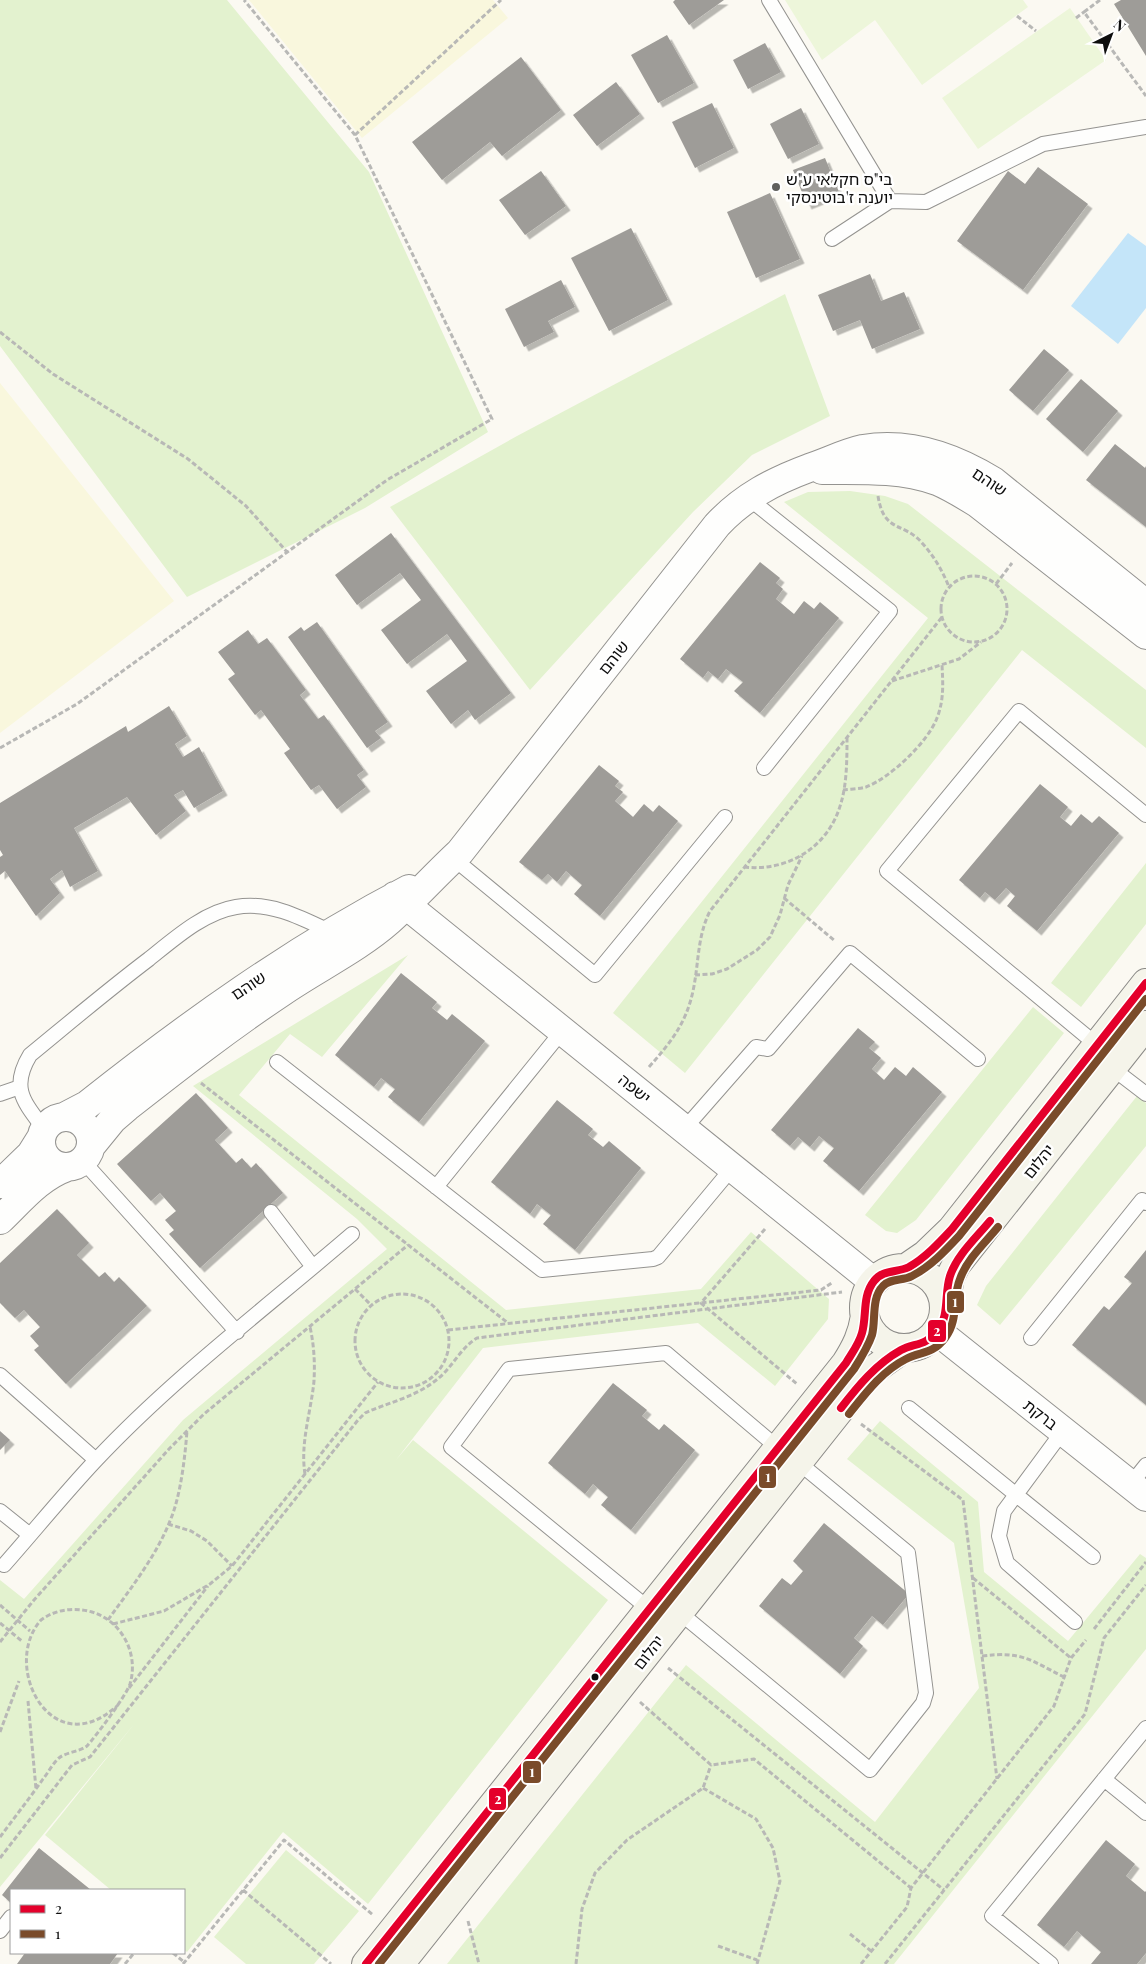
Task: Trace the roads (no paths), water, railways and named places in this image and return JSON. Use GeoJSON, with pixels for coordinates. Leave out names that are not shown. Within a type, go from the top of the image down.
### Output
{"type":"FeatureCollection","features":[{"type":"Feature","properties":{"kind":"street","name":"שוהם"},"geometry":{"type":"LineString","coordinates":[[0,1184],[31,1154],[50,1128],[87,1105],[216,1006],[331,932],[401,900],[448,863],[717,525],[731,509],[766,486],[803,470],[862,450],[887,447],[937,454],[955,461],[993,481],[1146,604]]}},
{"type":"Feature","properties":{"kind":"street","name":"שוהם"},"geometry":{"type":"LineString","coordinates":[[803,470],[895,471],[938,482],[977,503],[1146,635]]}},
{"type":"Feature","properties":{"kind":"street","name":"שוהם"},"geometry":{"type":"LineString","coordinates":[[0,1220],[38,1183],[80,1158],[113,1119],[179,1066],[281,992],[360,943],[389,921],[401,900]]}},
{"type":"Feature","properties":{"kind":"street","name":"ישפה"},"geometry":{"type":"LineString","coordinates":[[401,900],[784,1208],[867,1279]]}},
{"type":"Feature","properties":{"kind":"street","name":"יהלום"},"geometry":{"type":"LineString","coordinates":[[906,1268],[925,1255],[952,1229],[1146,983]]}},
{"type":"Feature","properties":{"kind":"street","name":"יהלום"},"geometry":{"type":"LineString","coordinates":[[944,1305],[950,1278],[956,1265],[1146,1025]]}},
{"type":"Feature","properties":{"kind":"street"},"geometry":{"type":"LineString","coordinates":[[74,1118],[83,1123],[91,1136],[80,1158],[53,1164],[46,1157],[41,1148],[50,1128],[74,1118]]}},
{"type":"Feature","properties":{"kind":"street"},"geometry":{"type":"LineString","coordinates":[[906,1268],[918,1270],[928,1275],[936,1284],[942,1294],[944,1316],[937,1331],[924,1343],[904,1348],[890,1345],[870,1329],[865,1316],[864,1302],[867,1279],[895,1269],[906,1268]]}},
{"type":"Feature","properties":{"kind":"street","name":"יהלום"},"geometry":{"type":"LineString","coordinates":[[400,1964],[679,1612],[788,1455],[828,1404],[857,1346],[865,1316]]}},
{"type":"Feature","properties":{"kind":"street","name":"ברקת"},"geometry":{"type":"LineString","coordinates":[[937,1331],[1063,1432],[1141,1482]]}},
{"type":"Feature","properties":{"kind":"street","name":"יהלום"},"geometry":{"type":"LineString","coordinates":[[828,1404],[904,1348]]}},
{"type":"Feature","properties":{"kind":"street","name":"יהלום"},"geometry":{"type":"LineString","coordinates":[[366,1964],[649,1609],[788,1455]]}},
{"type":"Feature","properties":{"kind":"lane"},"geometry":{"type":"LineString","coordinates":[[770,0],[890,201]]}},
{"type":"Feature","properties":{"kind":"lane"},"geometry":{"type":"LineString","coordinates":[[832,239],[890,201],[926,202],[1043,144],[1146,127]]}},
{"type":"Feature","properties":{"kind":"lane"},"geometry":{"type":"LineString","coordinates":[[747,497],[890,611],[764,768]]}},
{"type":"Feature","properties":{"kind":"lane"},"geometry":{"type":"LineString","coordinates":[[1097,1045],[887,871],[1019,711],[1146,816]]}},
{"type":"Feature","properties":{"kind":"lane"},"geometry":{"type":"LineString","coordinates":[[448,863],[596,975],[725,817]]}},
{"type":"Feature","properties":{"kind":"lane"},"geometry":{"type":"LineString","coordinates":[[50,1128],[26,1104],[20,1087],[23,1066],[30,1056],[138,967],[207,917],[222,910],[237,907],[268,907],[298,917],[331,932]]}},
{"type":"Feature","properties":{"kind":"lane"},"geometry":{"type":"LineString","coordinates":[[685,1128],[756,1047],[768,1049],[850,953],[978,1059]]}},
{"type":"Feature","properties":{"kind":"lane"},"geometry":{"type":"LineString","coordinates":[[436,1187],[563,1030]]}},
{"type":"Feature","properties":{"kind":"lane"},"geometry":{"type":"LineString","coordinates":[[277,1062],[542,1270],[658,1257],[732,1167]]}},
{"type":"Feature","properties":{"kind":"lane"},"geometry":{"type":"LineString","coordinates":[[1112,1068],[1146,1094]]}},
{"type":"Feature","properties":{"kind":"lane"},"geometry":{"type":"LineString","coordinates":[[0,1094],[20,1087]]}},
{"type":"Feature","properties":{"kind":"lane"},"geometry":{"type":"LineString","coordinates":[[80,1158],[237,1332]]}},
{"type":"Feature","properties":{"kind":"lane"},"geometry":{"type":"LineString","coordinates":[[1031,1338],[1142,1200],[1146,1203]]}},
{"type":"Feature","properties":{"kind":"lane"},"geometry":{"type":"LineString","coordinates":[[271,1212],[313,1267]]}},
{"type":"Feature","properties":{"kind":"lane"},"geometry":{"type":"LineString","coordinates":[[4,1565],[96,1460],[188,1373],[352,1234]]}},
{"type":"Feature","properties":{"kind":"lane"},"geometry":{"type":"LineString","coordinates":[[649,1609],[451,1447],[509,1369],[666,1353],[908,1553],[926,1693],[924,1703],[870,1770],[679,1612]]}},
{"type":"Feature","properties":{"kind":"lane"},"geometry":{"type":"LineString","coordinates":[[0,1375],[96,1460]]}},
{"type":"Feature","properties":{"kind":"lane"},"geometry":{"type":"LineString","coordinates":[[910,1408],[1093,1557]]}},
{"type":"Feature","properties":{"kind":"lane"},"geometry":{"type":"LineString","coordinates":[[1063,1432],[1004,1511],[999,1536],[1007,1563],[1075,1622]]}},
{"type":"Feature","properties":{"kind":"lane"},"geometry":{"type":"LineString","coordinates":[[0,1511],[30,1535]]}},
{"type":"Feature","properties":{"kind":"lane"},"geometry":{"type":"LineString","coordinates":[[1051,1964],[992,1916],[1146,1728]]}},
{"type":"Feature","properties":{"kind":"lane"},"geometry":{"type":"LineString","coordinates":[[1104,1779],[1146,1814]]}},
{"type":"Feature","properties":{"kind":"lane"},"geometry":{"type":"LineString","coordinates":[[0,1931],[10,1918]]}},
{"type":"Feature","properties":{"kind":"water"},"geometry":{"type":"Polygon","coordinates":[[[1128,233],[1146,246],[1146,308],[1118,344],[1071,306],[1128,233]]]}},
{"type":"Feature","properties":{"kind":"place","name":"בי\"ס חקלאי ע\"ש יוענה ז'בוטינסקי"},"geometry":{"type":"Point","coordinates":[776,187]}}]}
